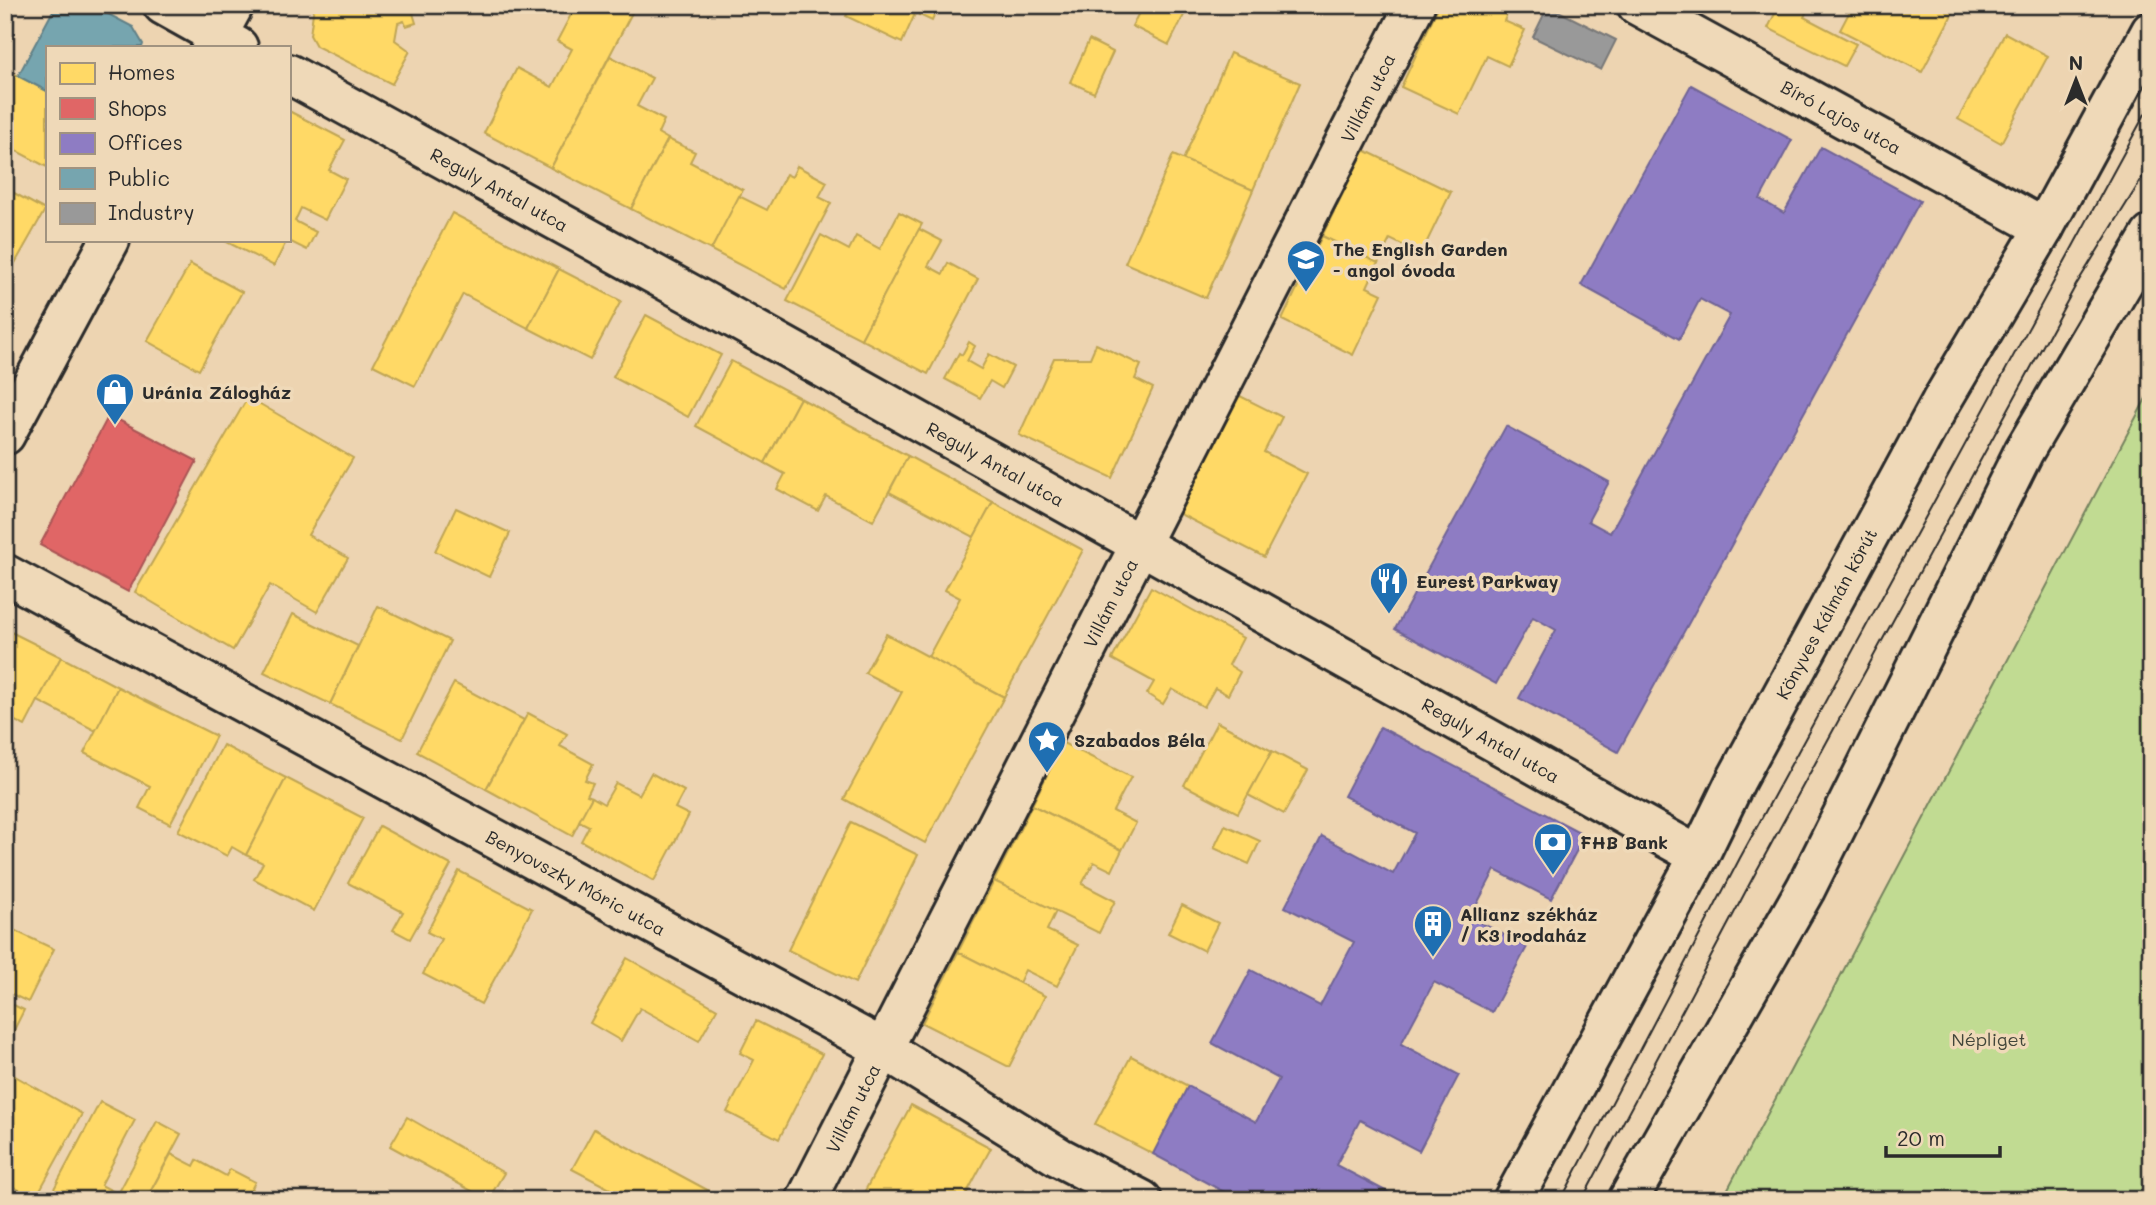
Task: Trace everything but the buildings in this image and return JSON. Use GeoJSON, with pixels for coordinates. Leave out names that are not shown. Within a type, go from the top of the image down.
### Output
{"type":"FeatureCollection","features":[{"type":"Feature","properties":{"kind":"street"},"geometry":{"type":"LineString","coordinates":[[163,5],[225,34]]}},
{"type":"Feature","properties":{"kind":"street","name":"Villám utca"},"geometry":{"type":"LineString","coordinates":[[806,1200],[1415,5]]}},
{"type":"Feature","properties":{"kind":"street","name":"Bíró Lajos utca"},"geometry":{"type":"LineString","coordinates":[[1637,5],[2045,228]]}},
{"type":"Feature","properties":{"kind":"street","name":"Könyves Kálmán körút"},"geometry":{"type":"LineString","coordinates":[[1513,1200],[1699,856],[1736,780],[1935,414],[2045,228],[2151,31]]}},
{"type":"Feature","properties":{"kind":"street","name":"Reguly Antal utca"},"geometry":{"type":"LineString","coordinates":[[290,75],[1699,856]]}},
{"type":"Feature","properties":{"kind":"street"},"geometry":{"type":"LineString","coordinates":[[1628,1200],[1806,888],[2024,451],[2151,234]]}},
{"type":"Feature","properties":{"kind":"street"},"geometry":{"type":"LineString","coordinates":[[5,435],[109,242]]}},
{"type":"Feature","properties":{"kind":"street","name":"Benyovszky Móric utca"},"geometry":{"type":"LineString","coordinates":[[5,575],[884,1049],[1059,1157],[1142,1200]]}},
{"type":"Feature","properties":{"kind":"green space","name":"Népliget"},"geometry":{"type":"Polygon","coordinates":[[[2151,389],[2151,1200],[1722,1200],[2151,389]]]}},
{"type":"Feature","properties":{"kind":"tram line"},"geometry":{"type":"LineString","coordinates":[[1561,1200],[1740,858],[2151,103]]}},
{"type":"Feature","properties":{"kind":"tram line"},"geometry":{"type":"LineString","coordinates":[[1582,1200],[1757,870],[2076,285],[2151,164]]}},
{"type":"Feature","properties":{"kind":"place","name":"The English Garden - angol óvoda"},"geometry":{"type":"Point","coordinates":[1306,293]}},
{"type":"Feature","properties":{"kind":"place","name":"Uránia Zálogház"},"geometry":{"type":"Point","coordinates":[115,426]}},
{"type":"Feature","properties":{"kind":"place","name":"Eurest Parkway"},"geometry":{"type":"Point","coordinates":[1389,615]}},
{"type":"Feature","properties":{"kind":"place","name":"Szabados Béla"},"geometry":{"type":"Point","coordinates":[1047,774]}},
{"type":"Feature","properties":{"kind":"place","name":"FHB Bank"},"geometry":{"type":"Point","coordinates":[1553,876]}},
{"type":"Feature","properties":{"kind":"place","name":"Allianz székház / K3 irodaház"},"geometry":{"type":"Point","coordinates":[1433,958]}}]}
